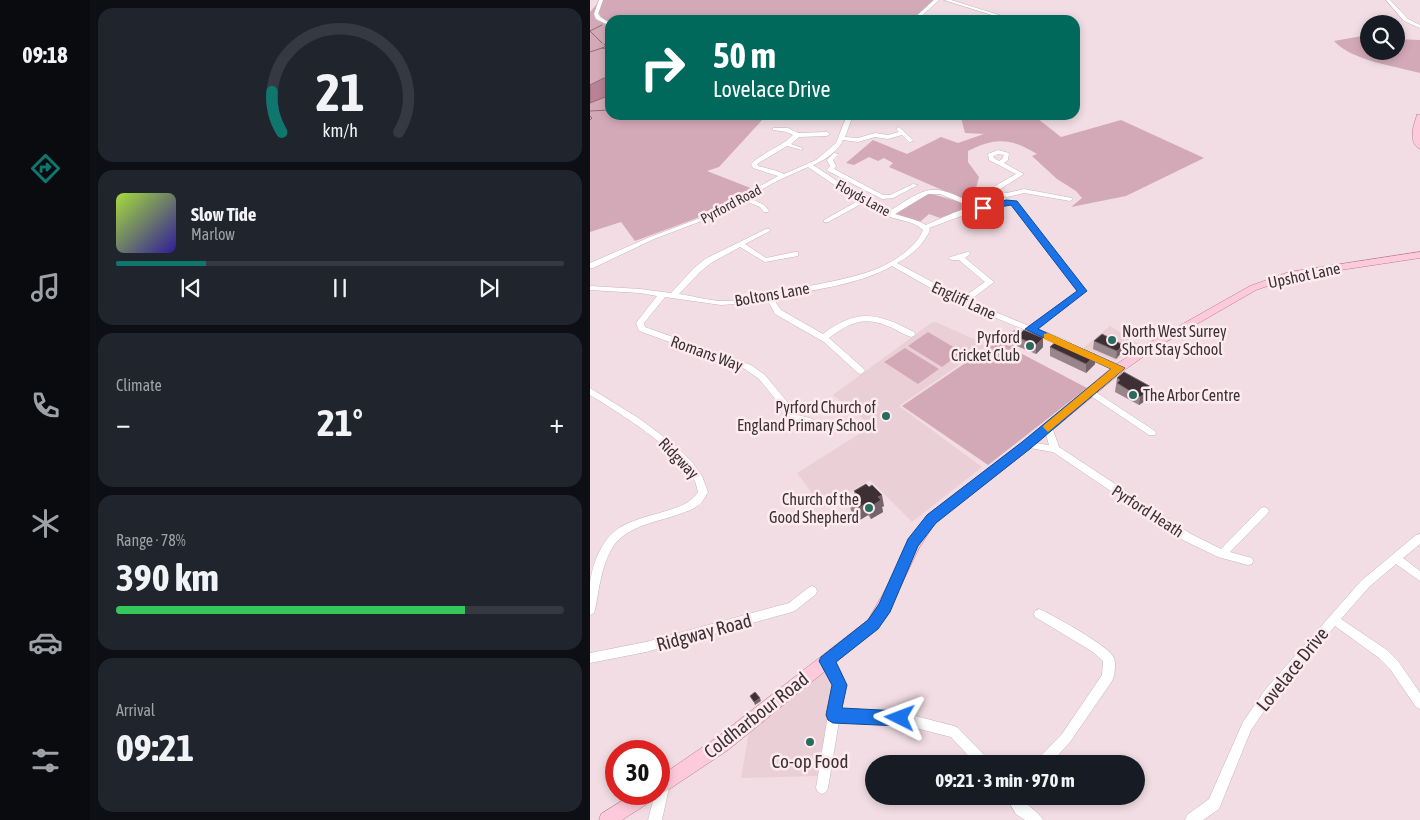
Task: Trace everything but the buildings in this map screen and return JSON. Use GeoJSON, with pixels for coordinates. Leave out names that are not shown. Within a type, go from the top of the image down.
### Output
{"type":"FeatureCollection","features":[{"type":"Feature","properties":{"kind":"main road"},"geometry":{"type":"LineString","coordinates":[[1420,117],[1415,135],[1420,147]]}},
{"type":"Feature","properties":{"kind":"main road","name":"Upshot Lane"},"geometry":{"type":"LineString","coordinates":[[1119,368],[1161,341],[1269,281],[1299,273],[1420,255]]}},
{"type":"Feature","properties":{"kind":"main road","name":"Coldharbour Road"},"geometry":{"type":"LineString","coordinates":[[670,779],[722,744],[873,624],[885,608],[913,543],[931,519],[1027,445],[1119,368]]}},
{"type":"Feature","properties":{"kind":"main road"},"geometry":{"type":"LineString","coordinates":[[607,820],[630,805]]}},
{"type":"Feature","properties":{"kind":"street"},"geometry":{"type":"LineString","coordinates":[[601,0],[596,15],[605,21]]}},
{"type":"Feature","properties":{"kind":"street"},"geometry":{"type":"LineString","coordinates":[[920,15],[937,0]]}},
{"type":"Feature","properties":{"kind":"street"},"geometry":{"type":"LineString","coordinates":[[946,0],[998,15]]}},
{"type":"Feature","properties":{"kind":"street"},"geometry":{"type":"LineString","coordinates":[[1388,0],[1406,20],[1420,27]]}},
{"type":"Feature","properties":{"kind":"street","name":"Pyrford Road"},"geometry":{"type":"LineString","coordinates":[[590,266],[652,238],[705,219],[783,176],[809,165],[829,153],[842,138],[848,120]]}},
{"type":"Feature","properties":{"kind":"street"},"geometry":{"type":"LineString","coordinates":[[778,129],[797,135],[824,132]]}},
{"type":"Feature","properties":{"kind":"street"},"geometry":{"type":"LineString","coordinates":[[842,138],[858,140],[875,135],[888,137],[901,131],[911,141]]}},
{"type":"Feature","properties":{"kind":"street"},"geometry":{"type":"LineString","coordinates":[[783,176],[753,165],[767,153],[785,144],[797,135]]}},
{"type":"Feature","properties":{"kind":"street"},"geometry":{"type":"LineString","coordinates":[[785,144],[803,149]]}},
{"type":"Feature","properties":{"kind":"street"},"geometry":{"type":"LineString","coordinates":[[836,154],[830,160],[832,166],[830,170],[886,198],[915,185]]}},
{"type":"Feature","properties":{"kind":"street"},"geometry":{"type":"LineString","coordinates":[[890,214],[927,192],[941,192],[973,204],[978,203],[997,187],[1021,174],[999,162]]}},
{"type":"Feature","properties":{"kind":"street","name":"Floyds Lane"},"geometry":{"type":"LineString","coordinates":[[809,165],[862,201],[890,214],[923,225]]}},
{"type":"Feature","properties":{"kind":"street"},"geometry":{"type":"LineString","coordinates":[[840,187],[852,180]]}},
{"type":"Feature","properties":{"kind":"street"},"geometry":{"type":"LineString","coordinates":[[993,192],[1008,195],[1024,191],[1070,199]]}},
{"type":"Feature","properties":{"kind":"street"},"geometry":{"type":"LineString","coordinates":[[744,198],[762,206],[766,211]]}},
{"type":"Feature","properties":{"kind":"street"},"geometry":{"type":"LineString","coordinates":[[826,221],[862,201]]}},
{"type":"Feature","properties":{"kind":"street"},"geometry":{"type":"LineString","coordinates":[[923,225],[1010,202],[1018,208],[1082,291],[1030,329]]}},
{"type":"Feature","properties":{"kind":"street","name":"Boltons Lane"},"geometry":{"type":"LineString","coordinates":[[590,288],[663,294],[721,303],[769,297],[864,276],[892,264],[921,242],[927,232],[923,225]]}},
{"type":"Feature","properties":{"kind":"street"},"geometry":{"type":"LineString","coordinates":[[674,296],[696,270],[768,230]]}},
{"type":"Feature","properties":{"kind":"street"},"geometry":{"type":"LineString","coordinates":[[740,244],[765,260],[795,254]]}},
{"type":"Feature","properties":{"kind":"street"},"geometry":{"type":"LineString","coordinates":[[959,257],[990,282],[963,301]]}},
{"type":"Feature","properties":{"kind":"street","name":"Engliff Lane"},"geometry":{"type":"LineString","coordinates":[[892,264],[963,301],[1119,368]]}},
{"type":"Feature","properties":{"kind":"street","name":"Romans Way"},"geometry":{"type":"LineString","coordinates":[[663,294],[640,323],[642,329],[748,367],[762,377],[795,417]]}},
{"type":"Feature","properties":{"kind":"street"},"geometry":{"type":"LineString","coordinates":[[769,297],[778,312],[824,338],[856,369]]}},
{"type":"Feature","properties":{"kind":"street"},"geometry":{"type":"LineString","coordinates":[[824,338],[841,324],[864,317],[879,318],[906,333]]}},
{"type":"Feature","properties":{"kind":"street","name":"Ridgway"},"geometry":{"type":"LineString","coordinates":[[590,391],[636,419],[668,445],[696,474],[702,483],[703,492],[698,501],[688,508],[643,520],[615,537],[607,548],[592,586],[590,610]]}},
{"type":"Feature","properties":{"kind":"street"},"geometry":{"type":"LineString","coordinates":[[1091,392],[1152,433]]}},
{"type":"Feature","properties":{"kind":"street"},"geometry":{"type":"LineString","coordinates":[[1048,428],[1055,449]]}},
{"type":"Feature","properties":{"kind":"street","name":"Pyrford Heath"},"geometry":{"type":"LineString","coordinates":[[1027,445],[1055,449],[1187,537],[1222,554],[1248,561]]}},
{"type":"Feature","properties":{"kind":"street"},"geometry":{"type":"LineString","coordinates":[[1222,554],[1264,511]]}},
{"type":"Feature","properties":{"kind":"street","name":"Lovelace Drive"},"geometry":{"type":"LineString","coordinates":[[1192,820],[1214,804],[1247,726],[1269,694],[1365,584],[1420,538]]}},
{"type":"Feature","properties":{"kind":"street"},"geometry":{"type":"LineString","coordinates":[[1395,558],[1420,577]]}},
{"type":"Feature","properties":{"kind":"street","name":"Ridgway Road"},"geometry":{"type":"LineString","coordinates":[[590,658],[664,643],[792,607],[812,591]]}},
{"type":"Feature","properties":{"kind":"street"},"geometry":{"type":"LineString","coordinates":[[1039,614],[1097,648],[1109,659],[1108,676],[1066,738],[1050,755]]}},
{"type":"Feature","properties":{"kind":"street"},"geometry":{"type":"LineString","coordinates":[[1333,619],[1388,660],[1420,703]]}},
{"type":"Feature","properties":{"kind":"street"},"geometry":{"type":"LineString","coordinates":[[822,788],[839,685],[834,671],[826,661]]}},
{"type":"Feature","properties":{"kind":"street"},"geometry":{"type":"LineString","coordinates":[[833,715],[900,718],[954,732],[976,755]]}},
{"type":"Feature","properties":{"kind":"street"},"geometry":{"type":"LineString","coordinates":[[655,820],[658,805]]}},
{"type":"Feature","properties":{"kind":"street"},"geometry":{"type":"LineString","coordinates":[[1018,805],[1036,820]]}},
{"type":"Feature","properties":{"kind":"shaded area"},"geometry":{"type":"Polygon","coordinates":[[[601,0],[936,0],[918,15],[605,15],[605,20],[599,9],[601,0]]]}},
{"type":"Feature","properties":{"kind":"shaded area"},"geometry":{"type":"Polygon","coordinates":[[[597,4],[595,16],[605,23],[605,120],[762,120],[719,167],[707,171],[753,189],[697,218],[635,241],[621,222],[590,232],[590,12],[597,4]]]}},
{"type":"Feature","properties":{"kind":"shaded area"},"geometry":{"type":"Polygon","coordinates":[[[1360,36],[1360,57],[1342,48],[1334,41],[1360,36]]]}},
{"type":"Feature","properties":{"kind":"shaded area"},"geometry":{"type":"Polygon","coordinates":[[[1405,39],[1420,40],[1420,73],[1370,60],[1405,60],[1405,39]]]}},
{"type":"Feature","properties":{"kind":"shaded area"},"geometry":{"type":"Polygon","coordinates":[[[605,78],[605,97],[590,103],[590,85],[605,78]]]}},
{"type":"Feature","properties":{"kind":"shaded area"},"geometry":{"type":"Polygon","coordinates":[[[962,120],[1039,120],[1061,137],[1121,120],[1204,158],[1126,196],[1071,207],[1082,198],[1076,191],[1057,179],[1032,156],[1037,154],[1011,142],[987,143],[968,151],[968,162],[979,177],[976,188],[986,194],[970,202],[889,167],[893,163],[884,158],[878,161],[869,157],[854,165],[846,163],[873,140],[907,154],[941,137],[958,143],[984,134],[965,133],[962,120]]]}},
{"type":"Feature","properties":{"kind":"shaded area"},"geometry":{"type":"Polygon","coordinates":[[[928,193],[975,206],[940,218],[929,214],[920,222],[895,214],[928,193]]]}},
{"type":"Feature","properties":{"kind":"shaded area","name":"Pyrford Church of England Primary School"},"geometry":{"type":"Polygon","coordinates":[[[936,322],[982,343],[984,348],[899,406],[982,467],[912,522],[870,480],[823,508],[797,473],[872,426],[833,395],[931,323],[936,322]]]}},
{"type":"Feature","properties":{"kind":"shaded area","name":"North West Surrey Short Stay School"},"geometry":{"type":"Polygon","coordinates":[[[1110,326],[1142,346],[1115,361],[1083,348],[1110,326]]]}},
{"type":"Feature","properties":{"kind":"shaded area"},"geometry":{"type":"Polygon","coordinates":[[[1017,328],[1027,333],[1011,348],[1087,388],[988,465],[902,406],[1017,328]]]}},
{"type":"Feature","properties":{"kind":"shaded area"},"geometry":{"type":"Polygon","coordinates":[[[928,332],[962,352],[942,367],[908,346],[928,332]]]}},
{"type":"Feature","properties":{"kind":"shaded area"},"geometry":{"type":"Polygon","coordinates":[[[905,348],[939,369],[918,384],[884,362],[905,348]]]}},
{"type":"Feature","properties":{"kind":"shaded area"},"geometry":{"type":"Polygon","coordinates":[[[826,671],[834,681],[817,776],[741,778],[749,732],[773,708],[826,671]]]}},
{"type":"Feature","properties":{"kind":"waterway"},"geometry":{"type":"LineString","coordinates":[[602,25],[590,31],[602,43]]}},
{"type":"Feature","properties":{"kind":"waterway"},"geometry":{"type":"LineString","coordinates":[[590,52],[602,48]]}},
{"type":"Feature","properties":{"kind":"waterway"},"geometry":{"type":"LineString","coordinates":[[590,111],[605,110]]}},
{"type":"Feature","properties":{"kind":"waterway"},"geometry":{"type":"LineString","coordinates":[[590,116],[592,118],[590,120]]}},
{"type":"Feature","properties":{"kind":"slow traffic"},"geometry":{"type":"LineString","coordinates":[[1048,336],[1119,368],[1048,427]]}},
{"type":"Feature","properties":{"kind":"place","name":"North West Surrey Short Stay School"},"geometry":{"type":"Point","coordinates":[1112,340]}},
{"type":"Feature","properties":{"kind":"place","name":"Pyrford Cricket Club"},"geometry":{"type":"Point","coordinates":[1030,346]}},
{"type":"Feature","properties":{"kind":"place","name":"The Arbor Centre"},"geometry":{"type":"Point","coordinates":[1133,395]}},
{"type":"Feature","properties":{"kind":"place","name":"Pyrford Church of England Primary School"},"geometry":{"type":"Point","coordinates":[886,416]}},
{"type":"Feature","properties":{"kind":"place","name":"Church of the Good Shepherd"},"geometry":{"type":"Point","coordinates":[869,508]}},
{"type":"Feature","properties":{"kind":"place","name":"Co-op Food"},"geometry":{"type":"Point","coordinates":[810,742]}},
{"type":"Feature","properties":{"kind":"route"},"geometry":{"type":"LineString","coordinates":[[900,718],[833,715],[839,685],[834,671],[826,661],[873,624],[885,608],[913,543],[931,519],[1027,445],[1119,368],[1030,329],[1082,291],[1036,234],[1014,203],[1006,202],[983,208]]}}]}
